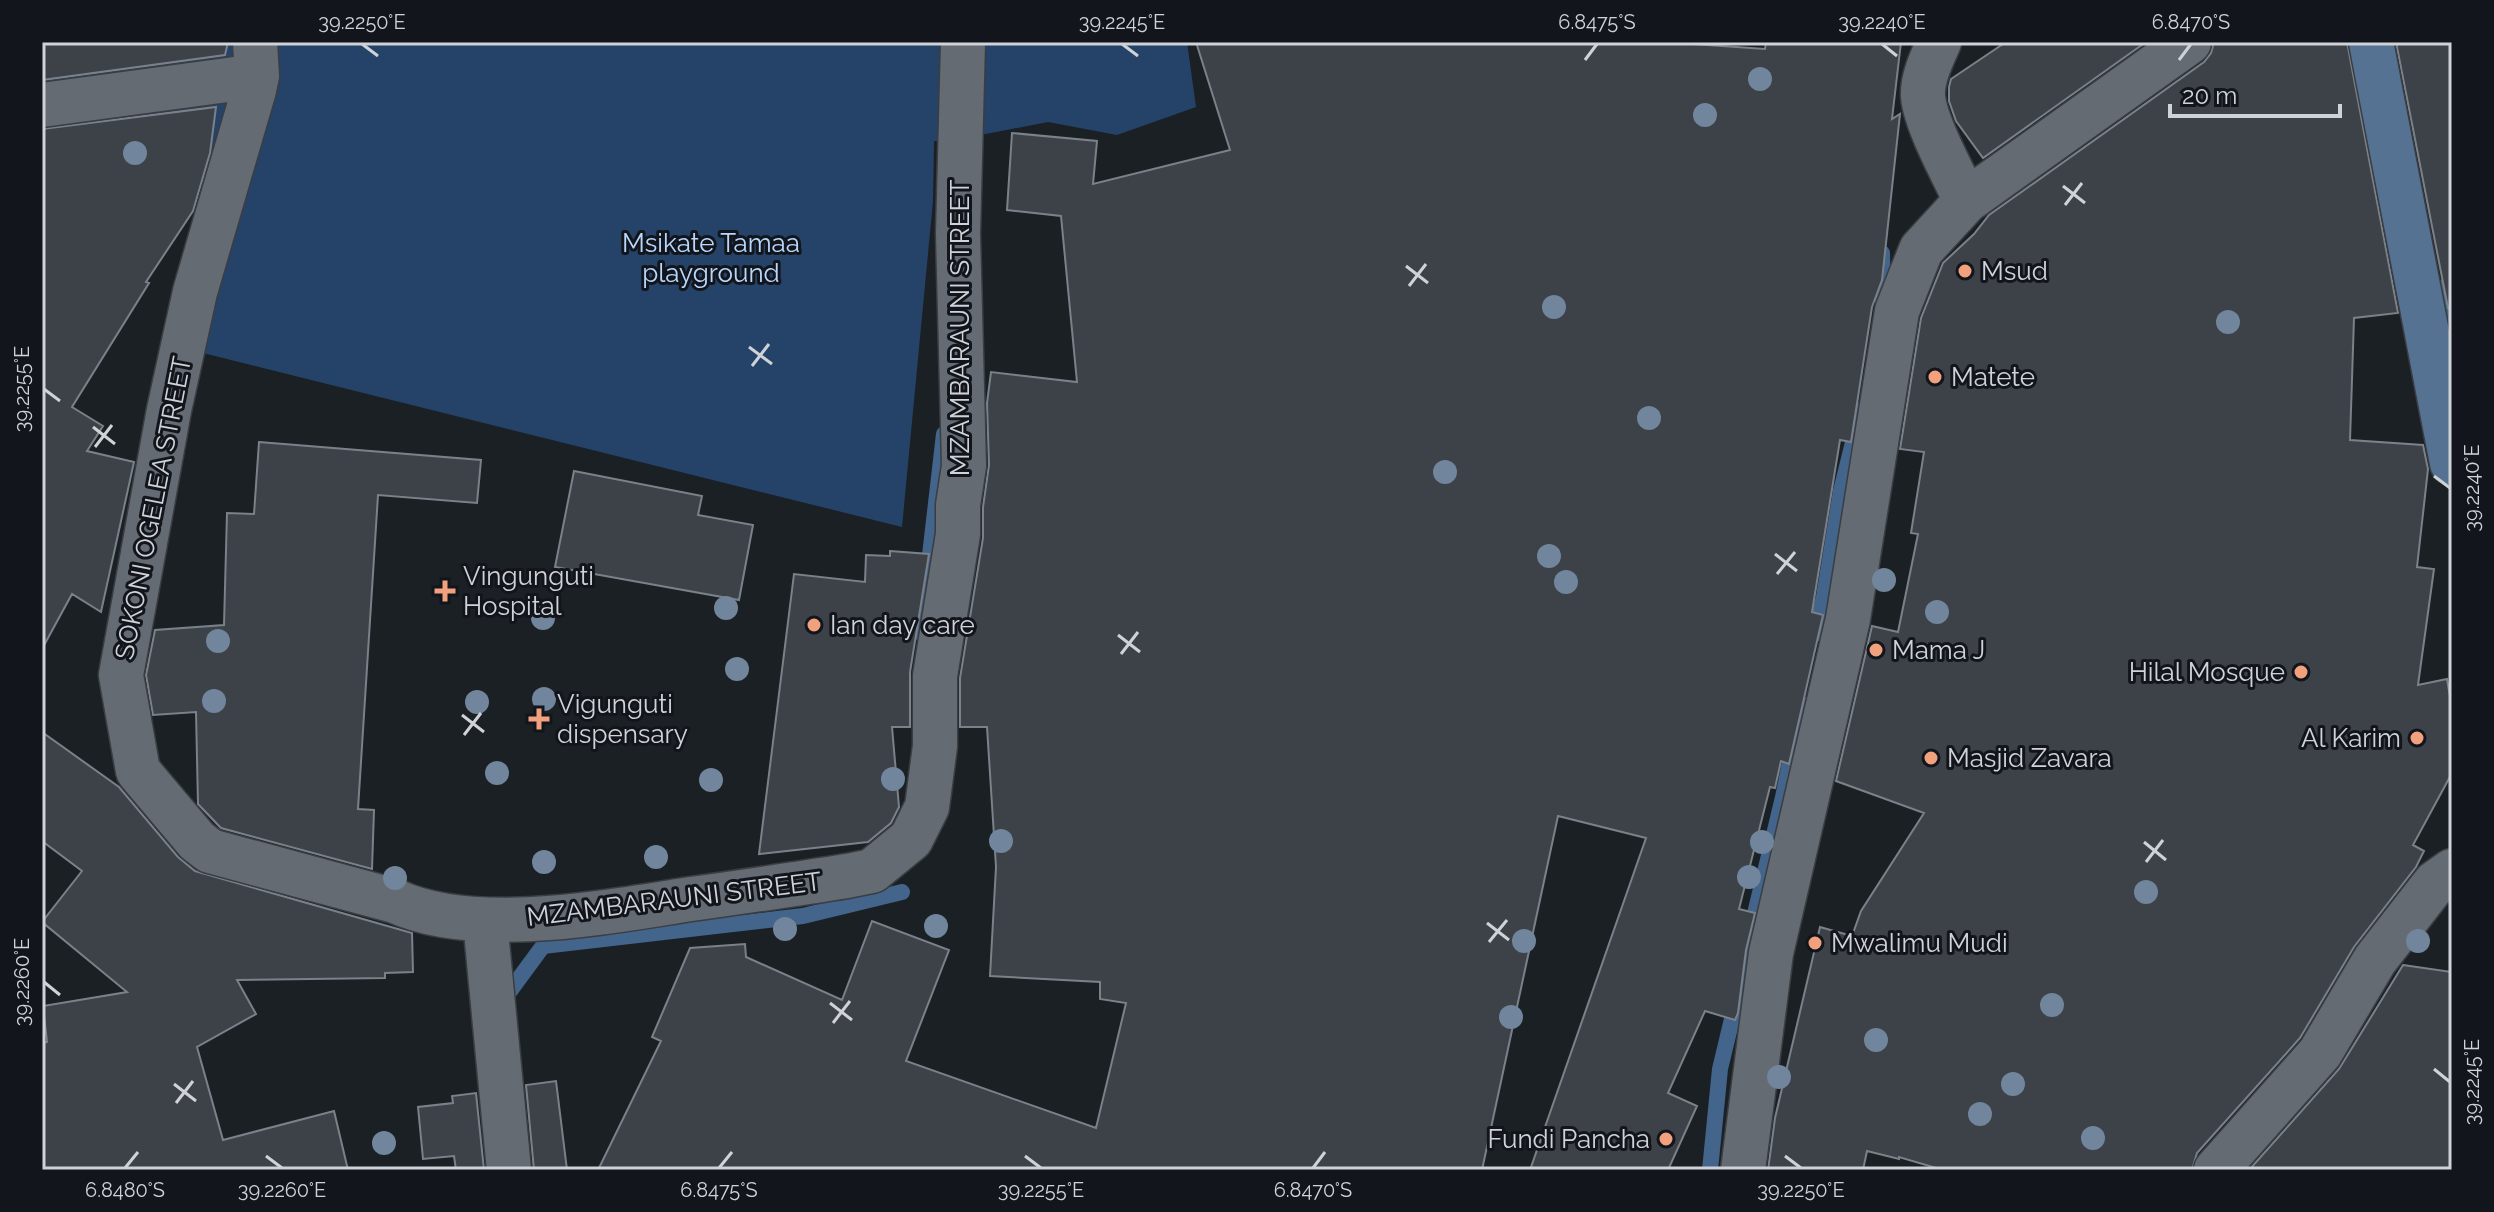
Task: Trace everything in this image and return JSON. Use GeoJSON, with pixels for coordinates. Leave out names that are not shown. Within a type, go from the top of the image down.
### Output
{"type":"FeatureCollection","features":[{"type":"Feature","properties":{"kind":"street","name":"MZAMBARAUNI STREET"},"geometry":{"type":"LineString","coordinates":[[485,921],[610,912],[847,876],[872,871],[911,839],[927,807],[935,746],[935,676],[958,534],[958,505],[964,466],[958,234],[963,42]]}},
{"type":"Feature","properties":{"kind":"street"},"geometry":{"type":"LineString","coordinates":[[1939,42],[1928,67],[1923,95],[1928,116],[1966,201]]}},
{"type":"Feature","properties":{"kind":"street"},"geometry":{"type":"LineString","coordinates":[[1743,1170],[1771,953],[1848,619],[1897,311],[1921,250],[1966,201],[2189,42]]}},
{"type":"Feature","properties":{"kind":"street"},"geometry":{"type":"LineString","coordinates":[[2371,42],[2452,463]]}},
{"type":"Feature","properties":{"kind":"street","name":"SOKONI OGELEA STREET"},"geometry":{"type":"LineString","coordinates":[[256,59],[222,205],[195,292],[169,410],[121,675],[138,771],[197,841],[210,851],[395,901],[418,911],[485,921]]}},
{"type":"Feature","properties":{"kind":"street"},"geometry":{"type":"LineString","coordinates":[[42,105],[256,59]]}},
{"type":"Feature","properties":{"kind":"street"},"geometry":{"type":"LineString","coordinates":[[2216,1170],[2320,1053],[2375,960],[2435,883],[2452,871]]}},
{"type":"Feature","properties":{"kind":"street"},"geometry":{"type":"LineString","coordinates":[[485,921],[509,1170]]}},
{"type":"Feature","properties":{"kind":"green space","name":"Msikate Tamaa playground"},"geometry":{"type":"Polygon","coordinates":[[[42,42],[1187,42],[1196,107],[1117,135],[1048,122],[949,141],[934,141],[933,201],[902,527],[187,349],[246,182],[42,193],[42,42]]]}},
{"type":"Feature","properties":{"kind":"building"},"geometry":{"type":"Polygon","coordinates":[[[42,42],[228,42],[225,55],[42,80],[42,42]]]}},
{"type":"Feature","properties":{"kind":"building"},"geometry":{"type":"Polygon","coordinates":[[[1196,42],[1663,42],[1765,49],[1766,42],[1901,42],[1892,119],[1900,114],[1882,280],[1872,307],[1851,442],[1840,440],[1812,612],[1823,615],[1789,764],[1781,761],[1775,788],[1770,787],[1739,909],[1755,913],[1746,950],[1738,1013],[1735,1020],[1705,1011],[1668,1093],[1697,1106],[1668,1170],[1530,1170],[1646,838],[1558,816],[1482,1170],[598,1170],[661,1041],[652,1037],[690,948],[745,944],[746,957],[842,1000],[872,921],[949,950],[906,1061],[1096,1128],[1126,1003],[1100,999],[1100,982],[990,976],[996,867],[987,727],[960,727],[960,678],[983,538],[983,507],[989,465],[987,403],[991,372],[1077,382],[1061,216],[1007,210],[1012,133],[1097,141],[1093,184],[1230,150],[1196,42]]]}},
{"type":"Feature","properties":{"kind":"building"},"geometry":{"type":"Polygon","coordinates":[[[2006,42],[2146,42],[1983,158],[1956,121],[1949,101],[1949,87],[1951,79],[2006,42]]]}},
{"type":"Feature","properties":{"kind":"building"},"geometry":{"type":"Polygon","coordinates":[[[2214,42],[2347,42],[2398,313],[2354,318],[2350,440],[2423,445],[2428,469],[2417,567],[2434,569],[2418,685],[2447,679],[2452,708],[2452,773],[2413,845],[2424,851],[2416,867],[2354,947],[2300,1038],[2197,1153],[2192,1170],[1943,1170],[1867,1151],[1863,1170],[1768,1170],[1775,1118],[1820,927],[1852,936],[1861,911],[1924,813],[1836,781],[1872,626],[1898,632],[1918,534],[1911,533],[1924,452],[1900,449],[1921,318],[1943,263],[1989,215],[2204,62],[2214,42]]]}},
{"type":"Feature","properties":{"kind":"building"},"geometry":{"type":"Polygon","coordinates":[[[2396,42],[2452,42],[2452,308],[2448,308],[2396,42]]]}},
{"type":"Feature","properties":{"kind":"building"},"geometry":{"type":"Polygon","coordinates":[[[216,107],[210,153],[193,211],[146,282],[149,283],[72,407],[103,426],[87,451],[134,462],[101,612],[72,594],[42,649],[42,129],[216,107]]]}},
{"type":"Feature","properties":{"kind":"building"},"geometry":{"type":"Polygon","coordinates":[[[259,442],[481,460],[477,503],[378,495],[358,809],[374,810],[372,869],[221,828],[198,804],[196,712],[153,715],[146,675],[155,630],[224,625],[227,513],[254,514],[259,442]]]}},
{"type":"Feature","properties":{"kind":"building"},"geometry":{"type":"Polygon","coordinates":[[[574,471],[702,496],[698,515],[753,525],[739,600],[555,567],[574,471]]]}},
{"type":"Feature","properties":{"kind":"building"},"geometry":{"type":"Polygon","coordinates":[[[890,551],[929,554],[910,672],[910,727],[892,727],[899,807],[891,823],[868,842],[759,854],[794,574],[865,582],[866,555],[890,556],[890,551]]]}},
{"type":"Feature","properties":{"kind":"building"},"geometry":{"type":"Polygon","coordinates":[[[42,732],[119,787],[178,857],[195,871],[412,933],[413,972],[385,973],[385,978],[237,980],[256,1014],[197,1047],[223,1140],[334,1111],[348,1170],[42,1170],[42,1043],[47,1042],[43,1006],[127,992],[42,922],[82,871],[42,841],[42,732]]]}},
{"type":"Feature","properties":{"kind":"building"},"geometry":{"type":"Polygon","coordinates":[[[2403,965],[2452,972],[2452,1170],[2249,1170],[2339,1069],[2403,965]]]}},
{"type":"Feature","properties":{"kind":"building"},"geometry":{"type":"Polygon","coordinates":[[[556,1081],[567,1170],[534,1170],[526,1085],[556,1081]]]}},
{"type":"Feature","properties":{"kind":"building"},"geometry":{"type":"Polygon","coordinates":[[[476,1093],[484,1170],[456,1170],[454,1156],[423,1159],[418,1107],[453,1103],[452,1096],[476,1093]]]}},
{"type":"Feature","properties":{"kind":"waterway"},"geometry":{"type":"LineString","coordinates":[[1882,253],[1883,305]]}},
{"type":"Feature","properties":{"kind":"waterway"},"geometry":{"type":"LineString","coordinates":[[2445,287],[2452,330]]}},
{"type":"Feature","properties":{"kind":"waterway"},"geometry":{"type":"LineString","coordinates":[[1815,634],[1841,491],[1861,410]]}},
{"type":"Feature","properties":{"kind":"waterway"},"geometry":{"type":"LineString","coordinates":[[921,633],[944,434]]}},
{"type":"Feature","properties":{"kind":"waterway"},"geometry":{"type":"LineString","coordinates":[[1710,1170],[1720,1069],[1802,704]]}},
{"type":"Feature","properties":{"kind":"waterway"},"geometry":{"type":"LineString","coordinates":[[504,1005],[504,999],[543,946],[803,916],[902,892]]}},
{"type":"Feature","properties":{"kind":"place","name":"Msud"},"geometry":{"type":"Point","coordinates":[1965,271]}},
{"type":"Feature","properties":{"kind":"place","name":"Matete"},"geometry":{"type":"Point","coordinates":[1935,377]}},
{"type":"Feature","properties":{"kind":"place","name":"Vingunguti Hospital"},"geometry":{"type":"Point","coordinates":[445,591]}},
{"type":"Feature","properties":{"kind":"place","name":"Ian day care"},"geometry":{"type":"Point","coordinates":[814,625]}},
{"type":"Feature","properties":{"kind":"place","name":"Mama J"},"geometry":{"type":"Point","coordinates":[1876,650]}},
{"type":"Feature","properties":{"kind":"place","name":"Hilal Mosque"},"geometry":{"type":"Point","coordinates":[2301,672]}},
{"type":"Feature","properties":{"kind":"place","name":"Vigunguti dispensary"},"geometry":{"type":"Point","coordinates":[539,719]}},
{"type":"Feature","properties":{"kind":"place","name":"Al Karim"},"geometry":{"type":"Point","coordinates":[2417,738]}},
{"type":"Feature","properties":{"kind":"place","name":"Masjid Zavara"},"geometry":{"type":"Point","coordinates":[1931,758]}},
{"type":"Feature","properties":{"kind":"place","name":"Mwalimu Mudi"},"geometry":{"type":"Point","coordinates":[1815,943]}},
{"type":"Feature","properties":{"kind":"place","name":"Fundi Pancha"},"geometry":{"type":"Point","coordinates":[1666,1139]}}]}
